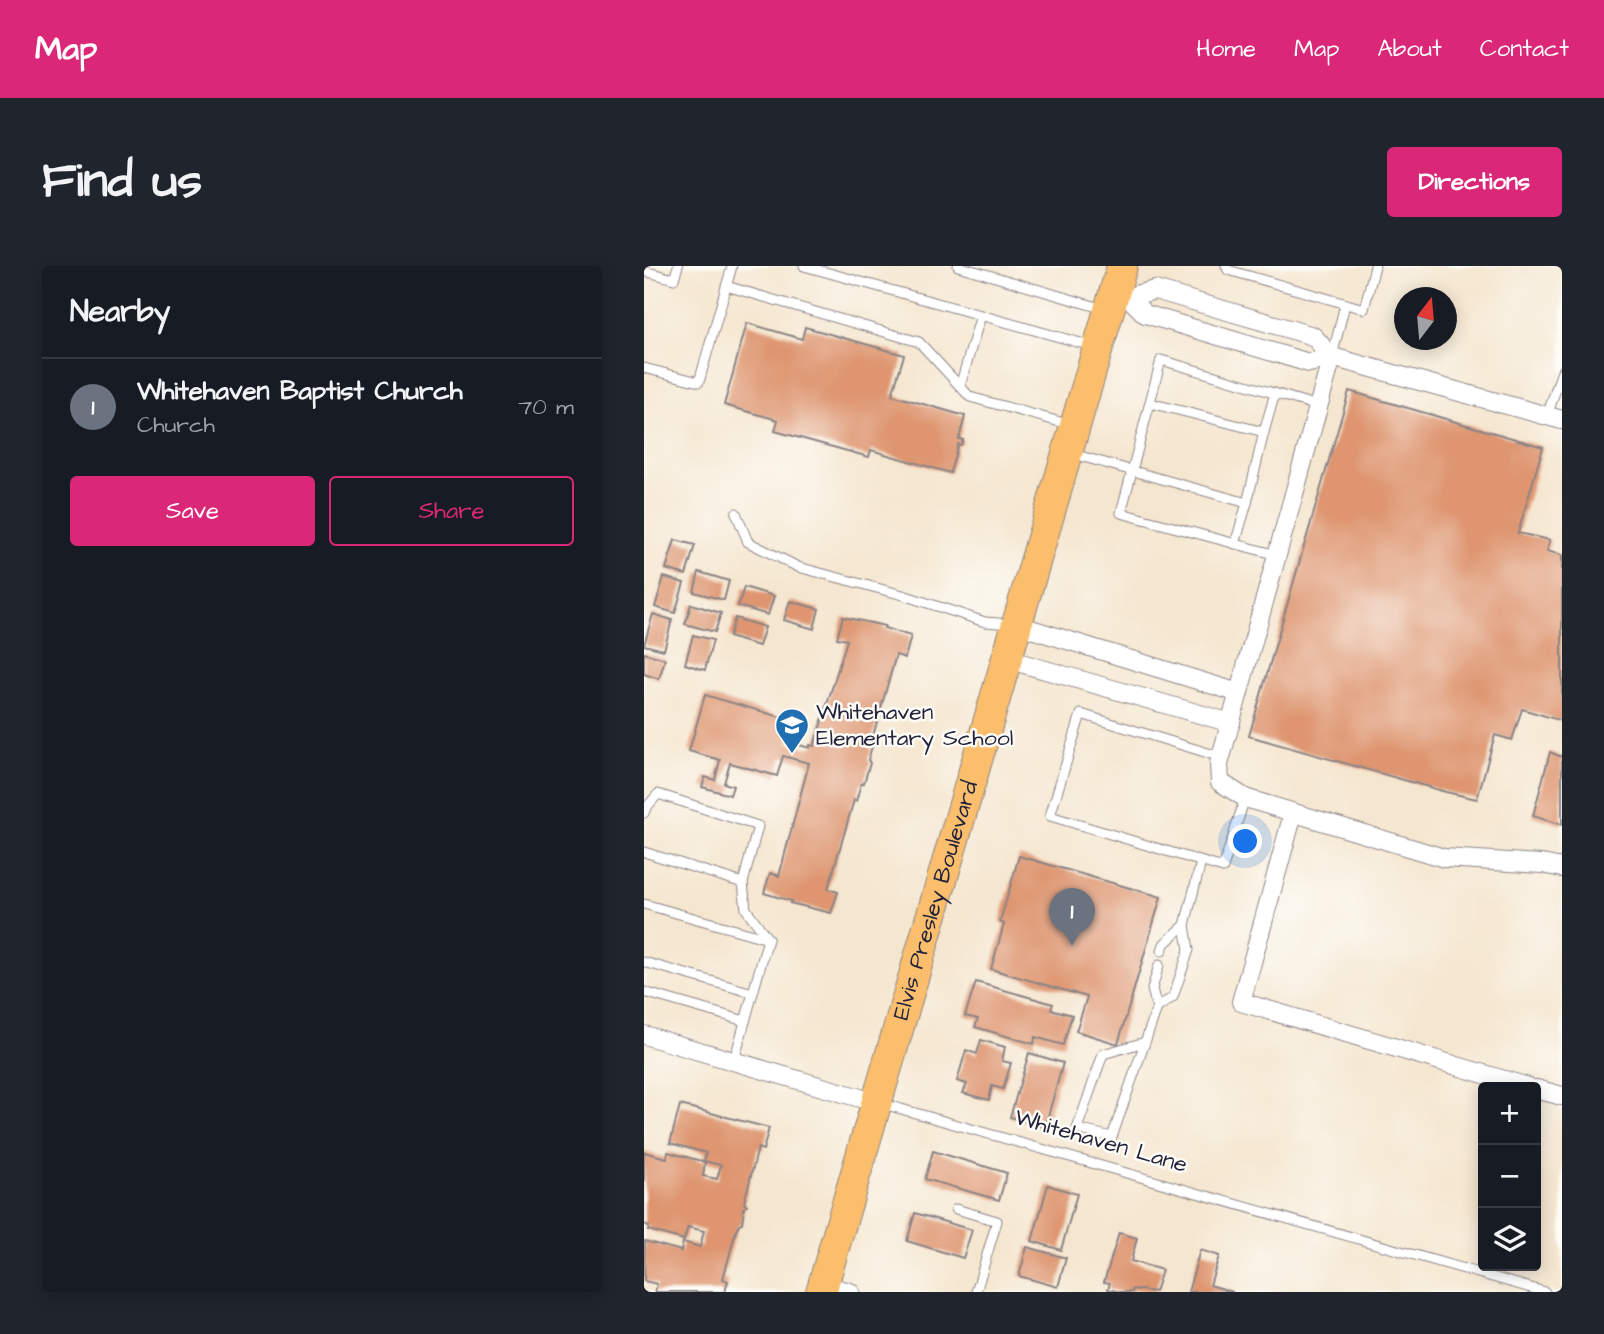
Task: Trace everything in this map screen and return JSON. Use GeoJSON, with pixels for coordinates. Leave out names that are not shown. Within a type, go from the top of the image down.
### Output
{"type":"FeatureCollection","features":[{"type":"Feature","properties":{"kind":"main road","name":"Elvis Presley Boulevard"},"geometry":{"type":"LineString","coordinates":[[831,1290],[874,1102],[1018,625],[1098,348],[1118,292]]}},
{"type":"Feature","properties":{"kind":"street"},"geometry":{"type":"LineString","coordinates":[[1118,292],[1155,290],[1313,336],[1332,357]]}},
{"type":"Feature","properties":{"kind":"street"},"geometry":{"type":"LineString","coordinates":[[1118,292],[1145,314],[1309,363],[1332,357],[1555,418]]}},
{"type":"Feature","properties":{"kind":"street"},"geometry":{"type":"LineString","coordinates":[[1332,357],[1221,757],[1220,782],[1245,799],[1444,858],[1542,864],[1562,868]]}},
{"type":"Feature","properties":{"kind":"street"},"geometry":{"type":"LineString","coordinates":[[1018,625],[1239,693]]}},
{"type":"Feature","properties":{"kind":"street"},"geometry":{"type":"LineString","coordinates":[[1007,659],[1231,723]]}},
{"type":"Feature","properties":{"kind":"street"},"geometry":{"type":"LineString","coordinates":[[1293,814],[1241,1002],[1511,1082]]}},
{"type":"Feature","properties":{"kind":"street","name":"Whitehaven Lane"},"geometry":{"type":"LineString","coordinates":[[644,1035],[874,1102]]}},
{"type":"Feature","properties":{"kind":"street"},"geometry":{"type":"LineString","coordinates":[[1541,1090],[1562,1096]]}},
{"type":"Feature","properties":{"kind":"lane"},"geometry":{"type":"LineString","coordinates":[[644,271],[674,279],[678,266]]}},
{"type":"Feature","properties":{"kind":"lane"},"geometry":{"type":"LineString","coordinates":[[644,368],[699,382],[732,266]]}},
{"type":"Feature","properties":{"kind":"lane"},"geometry":{"type":"LineString","coordinates":[[804,266],[1098,348]]}},
{"type":"Feature","properties":{"kind":"lane"},"geometry":{"type":"LineString","coordinates":[[958,266],[1118,292]]}},
{"type":"Feature","properties":{"kind":"lane"},"geometry":{"type":"LineString","coordinates":[[1226,266],[1228,270],[1364,309],[1375,266]]}},
{"type":"Feature","properties":{"kind":"lane"},"geometry":{"type":"LineString","coordinates":[[726,286],[919,342],[970,397],[1071,439],[1132,471],[1247,503]]}},
{"type":"Feature","properties":{"kind":"lane"},"geometry":{"type":"LineString","coordinates":[[1332,357],[1345,304]]}},
{"type":"Feature","properties":{"kind":"lane"},"geometry":{"type":"LineString","coordinates":[[960,386],[981,315]]}},
{"type":"Feature","properties":{"kind":"lane"},"geometry":{"type":"LineString","coordinates":[[1276,555],[1121,513],[1161,360],[1318,406]]}},
{"type":"Feature","properties":{"kind":"lane"},"geometry":{"type":"LineString","coordinates":[[1555,418],[1562,371]]}},
{"type":"Feature","properties":{"kind":"lane"},"geometry":{"type":"LineString","coordinates":[[1235,544],[1275,393]]}},
{"type":"Feature","properties":{"kind":"lane"},"geometry":{"type":"LineString","coordinates":[[1150,403],[1264,432]]}},
{"type":"Feature","properties":{"kind":"lane"},"geometry":{"type":"LineString","coordinates":[[736,513],[748,542],[799,567],[903,595],[985,622],[1018,625]]}},
{"type":"Feature","properties":{"kind":"lane"},"geometry":{"type":"LineString","coordinates":[[1221,757],[1081,714],[1050,816],[1223,868],[1245,799]]}},
{"type":"Feature","properties":{"kind":"lane"},"geometry":{"type":"LineString","coordinates":[[644,813],[658,794],[758,826],[743,883],[746,909],[768,939]]}},
{"type":"Feature","properties":{"kind":"lane"},"geometry":{"type":"LineString","coordinates":[[644,852],[743,883]]}},
{"type":"Feature","properties":{"kind":"lane"},"geometry":{"type":"LineString","coordinates":[[1157,1008],[1173,997],[1189,950],[1185,925],[1202,862]]}},
{"type":"Feature","properties":{"kind":"lane"},"geometry":{"type":"LineString","coordinates":[[644,904],[768,939]]}},
{"type":"Feature","properties":{"kind":"lane"},"geometry":{"type":"LineString","coordinates":[[1163,951],[1164,944],[1185,925]]}},
{"type":"Feature","properties":{"kind":"lane"},"geometry":{"type":"LineString","coordinates":[[734,1061],[768,939]]}},
{"type":"Feature","properties":{"kind":"lane"},"geometry":{"type":"LineString","coordinates":[[644,962],[753,993]]}},
{"type":"Feature","properties":{"kind":"lane"},"geometry":{"type":"LineString","coordinates":[[1145,1042],[1103,1054],[1077,1129],[1112,1137],[1157,1008],[1152,989],[1158,965]]}},
{"type":"Feature","properties":{"kind":"lane"},"geometry":{"type":"LineString","coordinates":[[644,992],[745,1023]]}},
{"type":"Feature","properties":{"kind":"lane","name":"Whitehaven Lane"},"geometry":{"type":"LineString","coordinates":[[874,1102],[1545,1292]]}},
{"type":"Feature","properties":{"kind":"lane"},"geometry":{"type":"LineString","coordinates":[[956,1209],[997,1221],[976,1292]]}},
{"type":"Feature","properties":{"kind":"building"},"geometry":{"type":"Polygon","coordinates":[[[747,323],[802,339],[805,327],[904,355],[892,395],[965,416],[959,439],[963,440],[961,445],[958,444],[950,473],[871,450],[869,457],[775,431],[778,420],[724,405],[747,323]]]}},
{"type":"Feature","properties":{"kind":"building"},"geometry":{"type":"Polygon","coordinates":[[[1349,391],[1543,447],[1518,533],[1550,540],[1547,551],[1562,555],[1562,721],[1522,709],[1512,740],[1495,735],[1477,799],[1249,736],[1349,391]]]}},
{"type":"Feature","properties":{"kind":"building"},"geometry":{"type":"Polygon","coordinates":[[[675,540],[695,545],[686,575],[666,569],[675,540]]]}},
{"type":"Feature","properties":{"kind":"building"},"geometry":{"type":"Polygon","coordinates":[[[699,572],[729,581],[724,600],[694,592],[699,572]]]}},
{"type":"Feature","properties":{"kind":"building"},"geometry":{"type":"Polygon","coordinates":[[[664,577],[684,583],[675,613],[655,607],[664,577]]]}},
{"type":"Feature","properties":{"kind":"building"},"geometry":{"type":"Polygon","coordinates":[[[744,587],[774,596],[768,615],[738,606],[744,587]]]}},
{"type":"Feature","properties":{"kind":"building"},"geometry":{"type":"Polygon","coordinates":[[[790,601],[819,609],[814,629],[784,620],[790,601]]]}},
{"type":"Feature","properties":{"kind":"building"},"geometry":{"type":"Polygon","coordinates":[[[691,604],[721,613],[715,632],[685,624],[691,604]]]}},
{"type":"Feature","properties":{"kind":"building"},"geometry":{"type":"Polygon","coordinates":[[[653,614],[672,620],[664,650],[644,645],[653,614]]]}},
{"type":"Feature","properties":{"kind":"building"},"geometry":{"type":"Polygon","coordinates":[[[843,617],[885,626],[884,628],[911,636],[905,658],[896,655],[871,743],[868,760],[870,763],[864,783],[861,784],[856,801],[854,800],[828,889],[838,892],[831,913],[790,903],[791,901],[764,893],[770,873],[779,876],[809,763],[783,756],[777,776],[730,763],[724,783],[733,786],[730,795],[702,787],[705,777],[715,780],[720,760],[689,751],[705,695],[794,721],[788,742],[810,748],[810,745],[814,746],[847,640],[837,638],[843,617]]]}},
{"type":"Feature","properties":{"kind":"building"},"geometry":{"type":"Polygon","coordinates":[[[735,618],[765,627],[759,646],[729,637],[735,618]]]}},
{"type":"Feature","properties":{"kind":"building"},"geometry":{"type":"Polygon","coordinates":[[[693,635],[713,640],[705,670],[685,664],[693,635]]]}},
{"type":"Feature","properties":{"kind":"building"},"geometry":{"type":"Polygon","coordinates":[[[644,653],[665,659],[659,679],[644,674],[644,653]]]}},
{"type":"Feature","properties":{"kind":"building"},"geometry":{"type":"Polygon","coordinates":[[[1550,752],[1562,757],[1562,825],[1533,816],[1550,752]]]}},
{"type":"Feature","properties":{"kind":"building"},"geometry":{"type":"Polygon","coordinates":[[[1019,856],[1161,897],[1118,1044],[1076,1031],[1087,997],[991,969],[1004,924],[1000,922],[1019,856]]]}},
{"type":"Feature","properties":{"kind":"building"},"geometry":{"type":"Polygon","coordinates":[[[976,982],[1053,1004],[1051,1009],[1072,1015],[1063,1045],[1035,1037],[1034,1044],[975,1027],[978,1019],[965,1016],[976,982]]]}},
{"type":"Feature","properties":{"kind":"building"},"geometry":{"type":"Polygon","coordinates":[[[981,1040],[1005,1047],[1002,1061],[1011,1063],[1003,1089],[992,1086],[989,1100],[963,1093],[967,1084],[957,1081],[966,1050],[977,1054],[981,1040]]]}},
{"type":"Feature","properties":{"kind":"building"},"geometry":{"type":"Polygon","coordinates":[[[1029,1053],[1063,1063],[1045,1127],[1010,1117],[1029,1053]]]}},
{"type":"Feature","properties":{"kind":"building"},"geometry":{"type":"Polygon","coordinates":[[[680,1105],[769,1128],[763,1150],[758,1148],[744,1203],[747,1205],[742,1223],[736,1231],[723,1279],[728,1281],[725,1292],[655,1292],[657,1284],[644,1281],[645,1241],[681,1251],[683,1242],[700,1247],[704,1231],[688,1227],[684,1240],[648,1230],[649,1226],[644,1224],[644,1152],[667,1158],[668,1152],[705,1162],[703,1176],[717,1179],[721,1165],[704,1161],[706,1153],[670,1143],[680,1105]]]}},
{"type":"Feature","properties":{"kind":"building"},"geometry":{"type":"Polygon","coordinates":[[[933,1151],[1007,1173],[999,1200],[925,1179],[933,1151]]]}},
{"type":"Feature","properties":{"kind":"building"},"geometry":{"type":"Polygon","coordinates":[[[1048,1185],[1077,1194],[1061,1250],[1032,1241],[1048,1185]]]}},
{"type":"Feature","properties":{"kind":"building"},"geometry":{"type":"Polygon","coordinates":[[[915,1213],[972,1230],[963,1258],[907,1241],[915,1213]]]}},
{"type":"Feature","properties":{"kind":"building"},"geometry":{"type":"Polygon","coordinates":[[[1119,1233],[1137,1238],[1131,1261],[1162,1270],[1155,1292],[1133,1289],[1132,1292],[1120,1292],[1108,1289],[1110,1283],[1104,1282],[1119,1233]]]}},
{"type":"Feature","properties":{"kind":"building"},"geometry":{"type":"Polygon","coordinates":[[[1027,1247],[1066,1258],[1058,1287],[1019,1276],[1027,1247]]]}},
{"type":"Feature","properties":{"kind":"building"},"geometry":{"type":"Polygon","coordinates":[[[1200,1250],[1219,1256],[1210,1285],[1233,1292],[1188,1292],[1200,1250]]]}},
{"type":"Feature","properties":{"kind":"place","name":"Whitehaven Elementary School"},"geometry":{"type":"Point","coordinates":[792,755]}},
{"type":"Feature","properties":{"kind":"place","name":"Whitehaven Baptist Church"},"geometry":{"type":"Point","coordinates":[1072,946]}}]}
